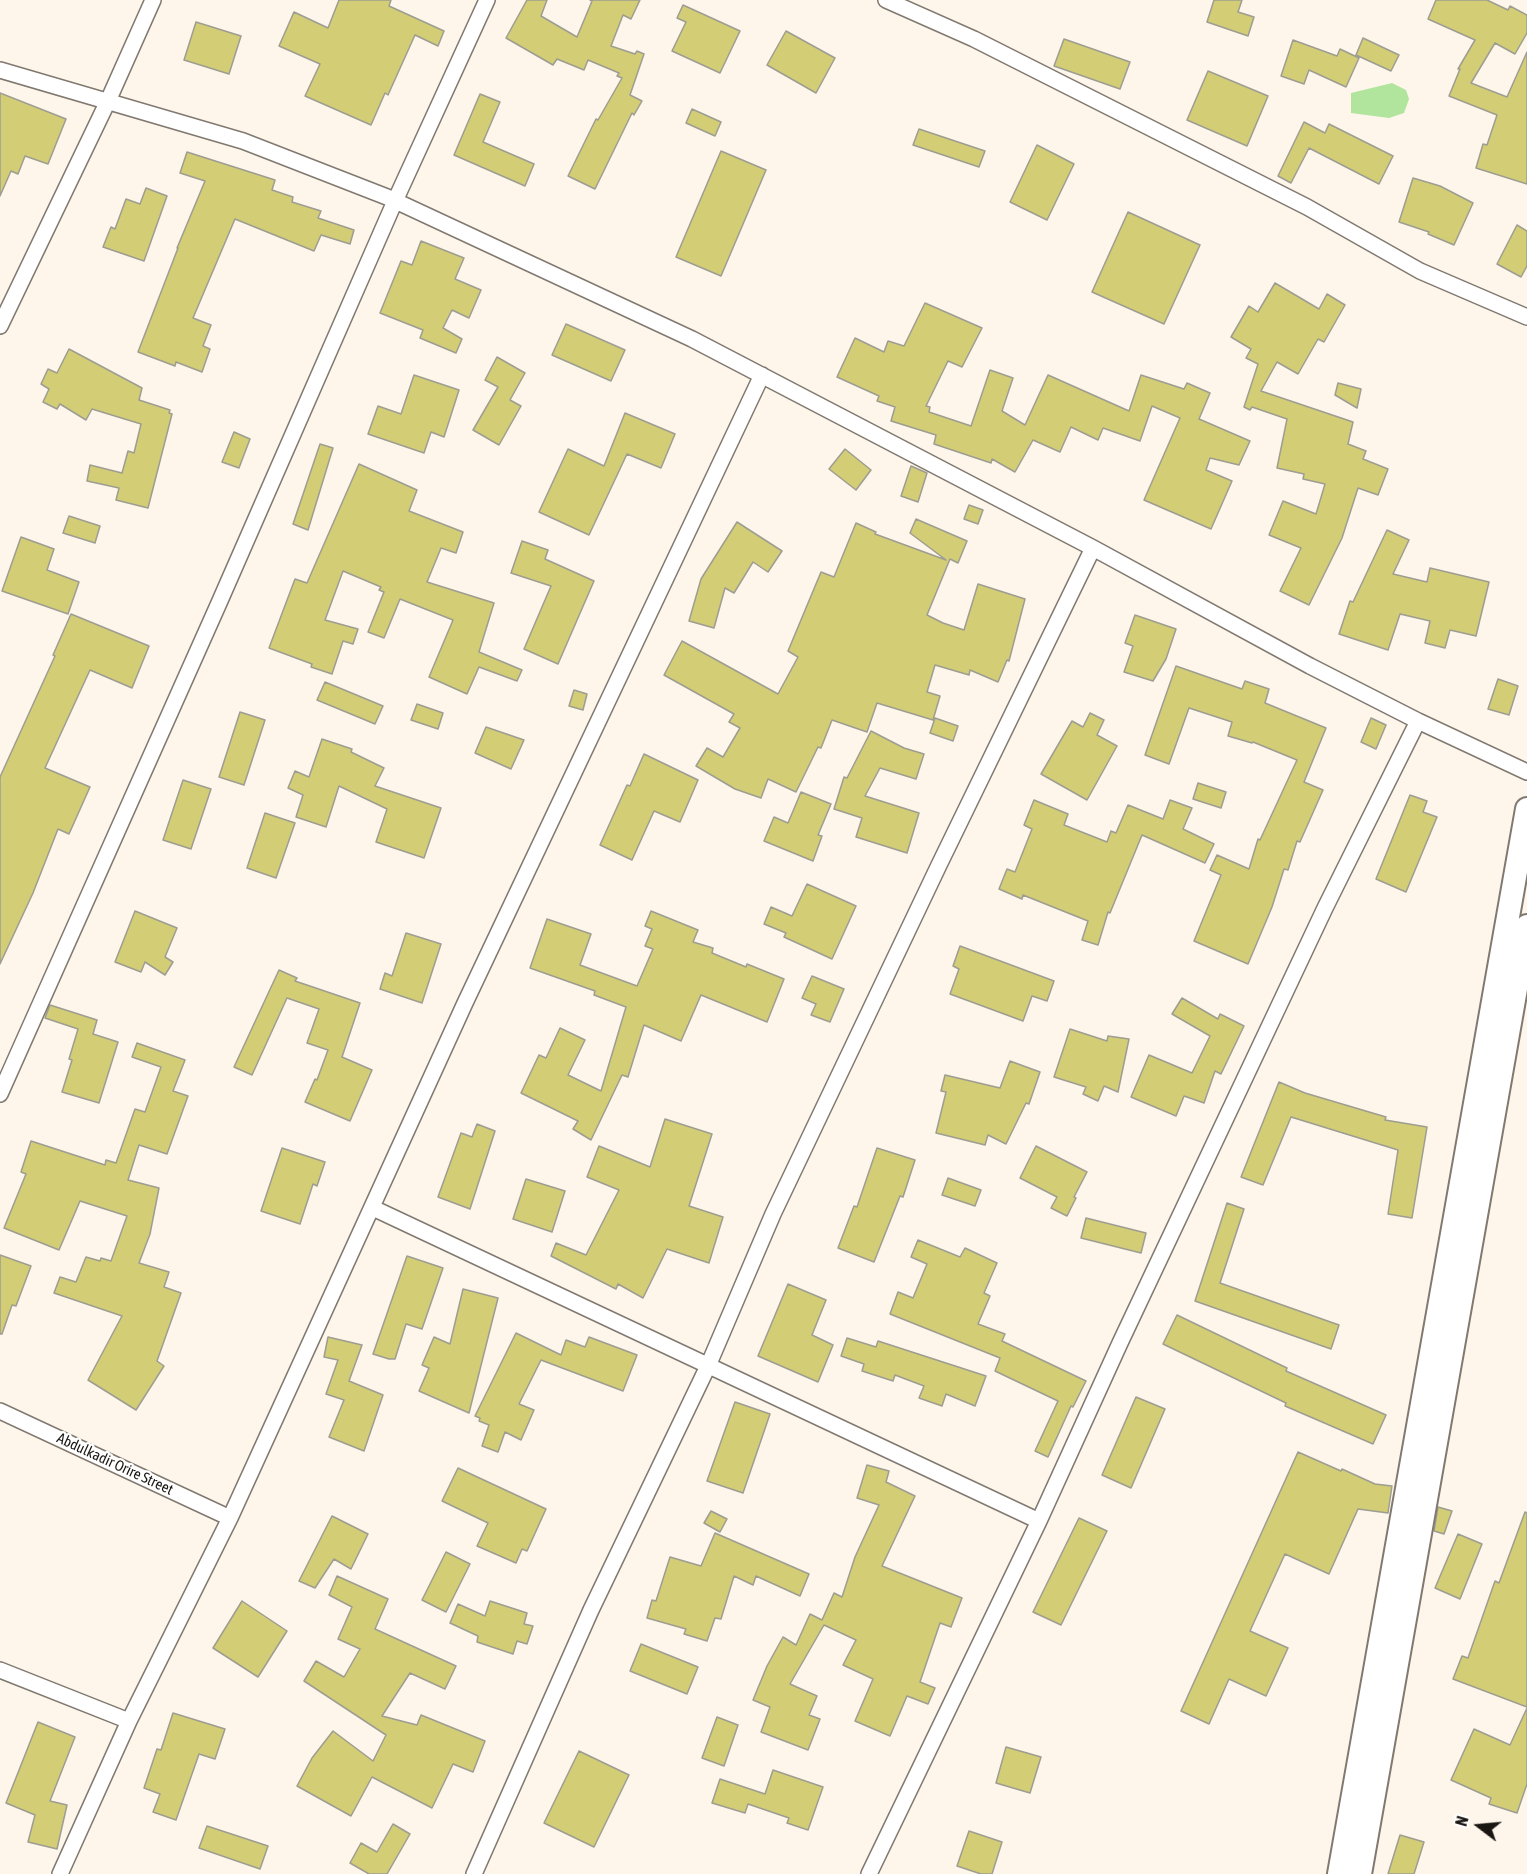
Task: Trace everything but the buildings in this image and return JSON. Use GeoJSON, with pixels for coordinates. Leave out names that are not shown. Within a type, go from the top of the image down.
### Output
{"type":"FeatureCollection","features":[{"type":"Feature","properties":{"kind":"street"},"geometry":{"type":"LineString","coordinates":[[0,326],[108,101],[153,0]]}},
{"type":"Feature","properties":{"kind":"street"},"geometry":{"type":"LineString","coordinates":[[0,1094],[395,201],[487,0]]}},
{"type":"Feature","properties":{"kind":"street"},"geometry":{"type":"LineString","coordinates":[[886,0],[974,39],[1307,207],[1420,271],[1527,316]]}},
{"type":"Feature","properties":{"kind":"street"},"geometry":{"type":"LineString","coordinates":[[0,70],[243,141],[395,201],[692,339],[1093,548],[1310,666],[1418,721],[1527,772]]}},
{"type":"Feature","properties":{"kind":"street"},"geometry":{"type":"LineString","coordinates":[[60,1874],[129,1721],[230,1518],[465,1003],[762,375]]}},
{"type":"Feature","properties":{"kind":"street"},"geometry":{"type":"LineString","coordinates":[[474,1874],[591,1610],[708,1366],[773,1214],[1093,548]]}},
{"type":"Feature","properties":{"kind":"street"},"geometry":{"type":"LineString","coordinates":[[869,1874],[1039,1521],[1120,1343],[1325,908],[1418,721]]}},
{"type":"Feature","properties":{"kind":"street"},"geometry":{"type":"LineString","coordinates":[[1339,1874],[1527,809]]}},
{"type":"Feature","properties":{"kind":"street"},"geometry":{"type":"LineString","coordinates":[[1360,1874],[1527,926]]}},
{"type":"Feature","properties":{"kind":"street"},"geometry":{"type":"LineString","coordinates":[[373,1208],[1039,1521]]}},
{"type":"Feature","properties":{"kind":"street","name":"Abdulkadir Orire Street"},"geometry":{"type":"LineString","coordinates":[[0,1410],[230,1518]]}},
{"type":"Feature","properties":{"kind":"street"},"geometry":{"type":"LineString","coordinates":[[0,1670],[129,1721]]}},
{"type":"Feature","properties":{"kind":"shaded area"},"geometry":{"type":"Polygon","coordinates":[[[1392,83],[1406,90],[1409,99],[1404,113],[1389,118],[1351,113],[1351,93],[1392,83]]]}}]}
